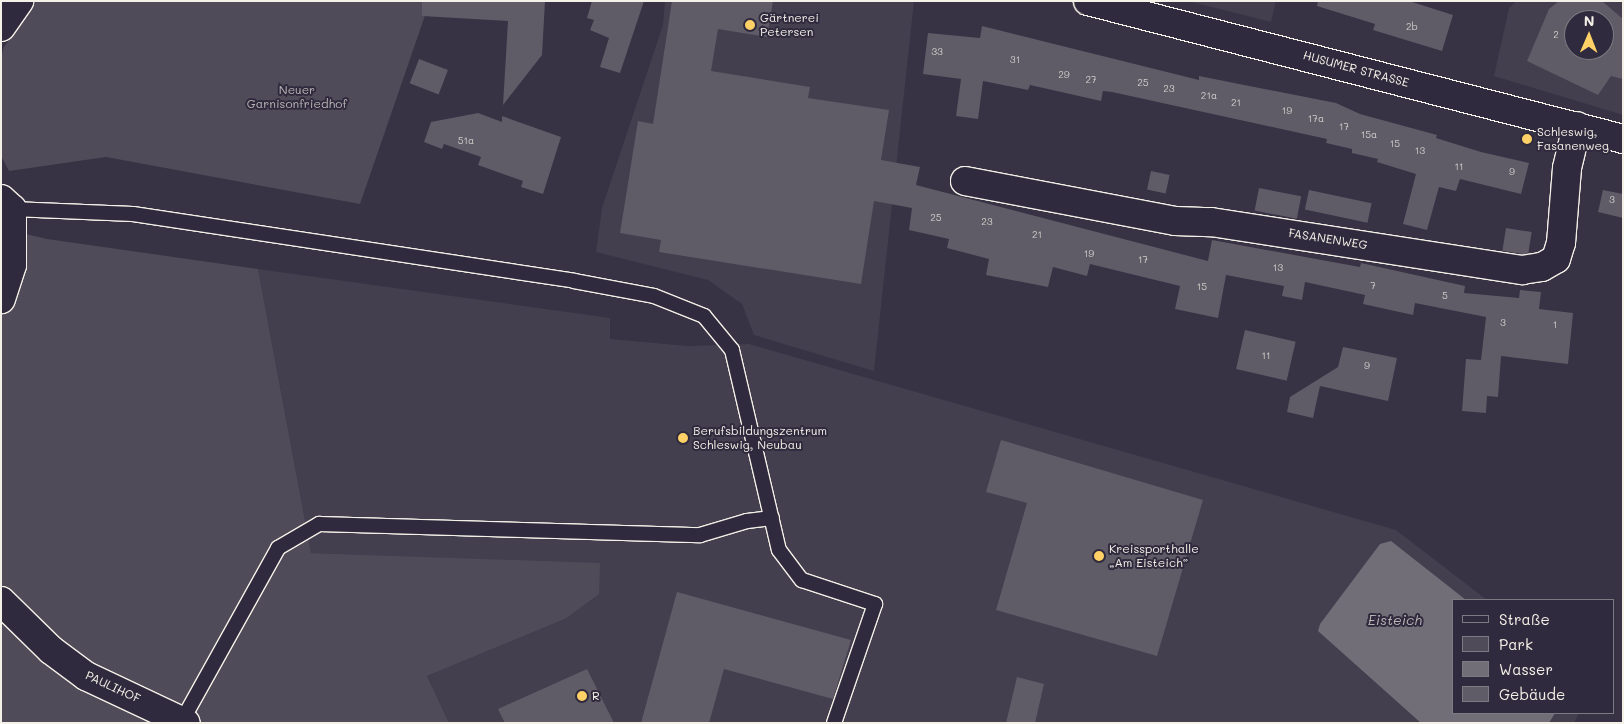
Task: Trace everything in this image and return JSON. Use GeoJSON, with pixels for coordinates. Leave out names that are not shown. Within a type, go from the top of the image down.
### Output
{"type":"FeatureCollection","features":[{"type":"Feature","properties":{"kind":"street"},"geometry":{"type":"LineString","coordinates":[[1,27],[19,1]]}},
{"type":"Feature","properties":{"kind":"street","name":"HUSUMER STRASSE"},"geometry":{"type":"LineString","coordinates":[[1088,1],[1623,139]]}},
{"type":"Feature","properties":{"kind":"street","name":"FASANENWEG"},"geometry":{"type":"LineString","coordinates":[[965,182],[1174,222],[1220,224],[1522,270],[1542,268],[1556,260],[1561,243],[1567,168],[1577,126]]}},
{"type":"Feature","properties":{"kind":"street"},"geometry":{"type":"LineString","coordinates":[[1,299],[12,265],[7,204]]}},
{"type":"Feature","properties":{"kind":"street","name":"PAULIHOF"},"geometry":{"type":"LineString","coordinates":[[1,602],[51,650],[86,676],[184,721]]}},
{"type":"Feature","properties":{"kind":"lane"},"geometry":{"type":"LineString","coordinates":[[7,204],[133,214],[574,281],[654,296],[704,316],[732,350],[779,550],[802,580],[875,604],[834,723]]}},
{"type":"Feature","properties":{"kind":"lane"},"geometry":{"type":"LineString","coordinates":[[184,721],[278,548],[319,524],[700,535],[747,521],[772,518]]}},
{"type":"Feature","properties":{"kind":"shaded area","name":"Gärtnerei Petersen"},"geometry":{"type":"Polygon","coordinates":[[[665,1],[914,1],[874,371],[754,335],[742,304],[708,280],[596,252],[602,208],[663,25],[665,1]]]}},
{"type":"Feature","properties":{"kind":"shaded area"},"geometry":{"type":"Polygon","coordinates":[[[1188,1],[1276,1],[1271,22],[1188,1]]]}},
{"type":"Feature","properties":{"kind":"shaded area"},"geometry":{"type":"Polygon","coordinates":[[[1516,1],[1623,1],[1623,115],[1494,76],[1509,8],[1516,1]]]}},
{"type":"Feature","properties":{"kind":"shaded area","name":"Berufsbildungszentrum Schleswig, Neubau"},"geometry":{"type":"Polygon","coordinates":[[[258,269],[610,318],[610,339],[688,346],[749,344],[1396,530],[1486,599],[1452,599],[1452,714],[1578,714],[1574,723],[449,723],[427,676],[565,619],[600,564],[311,553],[258,269]]]}},
{"type":"Feature","properties":{"kind":"green space","name":"Neuer Garnisonfriedhof"},"geometry":{"type":"Polygon","coordinates":[[[37,1],[430,1],[360,204],[106,157],[9,171],[1,156],[1,57],[4,47],[37,1]]]}},
{"type":"Feature","properties":{"kind":"green space"},"geometry":{"type":"Polygon","coordinates":[[[1,228],[47,239],[258,269],[311,553],[600,563],[599,594],[565,619],[427,676],[449,723],[1,723],[1,228]]]}},
{"type":"Feature","properties":{"kind":"water","name":"Eisteich"},"geometry":{"type":"Polygon","coordinates":[[[1391,541],[1465,599],[1452,599],[1452,714],[1554,714],[1549,723],[1421,723],[1318,631],[1320,624],[1380,544],[1391,541]]]}},
{"type":"Feature","properties":{"kind":"building"},"geometry":{"type":"Polygon","coordinates":[[[422,1],[545,1],[542,55],[503,105],[508,21],[422,16],[422,1]]]}},
{"type":"Feature","properties":{"kind":"building"},"geometry":{"type":"Polygon","coordinates":[[[592,1],[644,1],[620,73],[600,67],[609,38],[590,30],[594,20],[587,18],[592,1]]]}},
{"type":"Feature","properties":{"kind":"building"},"geometry":{"type":"Polygon","coordinates":[[[672,1],[773,1],[767,37],[718,29],[711,71],[810,87],[808,98],[889,110],[881,160],[920,167],[916,185],[1208,261],[1212,240],[1360,267],[1361,263],[1465,286],[1464,293],[1519,298],[1520,290],[1541,292],[1539,309],[1573,313],[1568,364],[1501,356],[1498,397],[1487,396],[1486,413],[1462,411],[1466,359],[1481,360],[1486,317],[1415,303],[1413,315],[1363,304],[1365,295],[1305,282],[1302,300],[1282,296],[1284,286],[1226,275],[1218,318],[1175,309],[1180,286],[1090,264],[1087,276],[1053,267],[1048,287],[986,275],[989,259],[947,248],[949,239],[909,230],[912,208],[874,201],[861,284],[659,252],[661,240],[620,233],[638,121],[653,124],[672,1]]]}},
{"type":"Feature","properties":{"kind":"building"},"geometry":{"type":"Polygon","coordinates":[[[1318,1],[1409,1],[1453,15],[1442,51],[1373,30],[1375,24],[1317,6],[1318,1]]]}},
{"type":"Feature","properties":{"kind":"building"},"geometry":{"type":"Polygon","coordinates":[[[1559,1],[1602,1],[1612,10],[1564,10],[1564,60],[1614,60],[1614,11],[1623,19],[1623,79],[1611,76],[1598,95],[1527,61],[1549,9],[1559,1]]]}},
{"type":"Feature","properties":{"kind":"building"},"geometry":{"type":"Polygon","coordinates":[[[982,26],[1199,80],[1199,76],[1336,103],[1360,114],[1437,135],[1436,138],[1481,152],[1529,163],[1521,194],[1460,179],[1456,191],[1439,187],[1427,230],[1403,224],[1416,174],[1377,162],[1378,159],[1352,153],[1352,149],[1326,143],[1327,139],[1112,92],[1103,91],[1101,101],[1030,85],[1028,90],[983,81],[978,119],[956,116],[961,79],[923,74],[928,33],[980,38],[982,26]]]}},
{"type":"Feature","properties":{"kind":"building"},"geometry":{"type":"Polygon","coordinates":[[[419,59],[448,70],[439,94],[410,83],[419,59]]]}},
{"type":"Feature","properties":{"kind":"building"},"geometry":{"type":"Polygon","coordinates":[[[478,113],[502,122],[502,116],[561,137],[543,194],[521,187],[523,181],[478,165],[481,157],[444,144],[442,149],[424,142],[431,122],[478,113]]]}},
{"type":"Feature","properties":{"kind":"building"},"geometry":{"type":"Polygon","coordinates":[[[1151,171],[1170,175],[1166,194],[1147,190],[1151,171]]]}},
{"type":"Feature","properties":{"kind":"building"},"geometry":{"type":"Polygon","coordinates":[[[1259,188],[1301,196],[1297,219],[1255,211],[1259,188]]]}},
{"type":"Feature","properties":{"kind":"building"},"geometry":{"type":"Polygon","coordinates":[[[1309,190],[1372,203],[1367,223],[1305,210],[1309,190]]]}},
{"type":"Feature","properties":{"kind":"building"},"geometry":{"type":"Polygon","coordinates":[[[1603,190],[1623,194],[1623,218],[1598,212],[1603,190]]]}},
{"type":"Feature","properties":{"kind":"building"},"geometry":{"type":"Polygon","coordinates":[[[1506,228],[1532,232],[1528,255],[1502,251],[1506,228]]]}},
{"type":"Feature","properties":{"kind":"building"},"geometry":{"type":"Polygon","coordinates":[[[1245,330],[1296,342],[1287,381],[1236,369],[1245,330]]]}},
{"type":"Feature","properties":{"kind":"building"},"geometry":{"type":"Polygon","coordinates":[[[1343,347],[1397,358],[1388,401],[1320,386],[1313,418],[1287,412],[1290,397],[1338,367],[1343,347]]]}},
{"type":"Feature","properties":{"kind":"building","name":"Kreissporthalle „Am Eisteich“"},"geometry":{"type":"Polygon","coordinates":[[[1001,440],[1203,500],[1157,656],[996,610],[1027,503],[986,492],[1001,440]]]}},
{"type":"Feature","properties":{"kind":"building"},"geometry":{"type":"Polygon","coordinates":[[[677,592],[851,640],[833,699],[724,669],[709,723],[641,723],[677,592]]]}},
{"type":"Feature","properties":{"kind":"building","name":"R"},"geometry":{"type":"Polygon","coordinates":[[[587,669],[614,723],[505,723],[498,709],[587,669]]]}},
{"type":"Feature","properties":{"kind":"building"},"geometry":{"type":"Polygon","coordinates":[[[1017,677],[1044,684],[1035,723],[1006,723],[1017,677]]]}},
{"type":"Feature","properties":{"kind":"place","name":"Gärtnerei Petersen"},"geometry":{"type":"Point","coordinates":[750,25]}},
{"type":"Feature","properties":{"kind":"place","name":"Schleswig, Fasanenweg"},"geometry":{"type":"Point","coordinates":[1527,139]}},
{"type":"Feature","properties":{"kind":"place","name":"Berufsbildungszentrum Schleswig, Neubau"},"geometry":{"type":"Point","coordinates":[683,438]}},
{"type":"Feature","properties":{"kind":"place","name":"Kreissporthalle „Am Eisteich“"},"geometry":{"type":"Point","coordinates":[1099,556]}},
{"type":"Feature","properties":{"kind":"place","name":"R"},"geometry":{"type":"Point","coordinates":[582,696]}}]}
